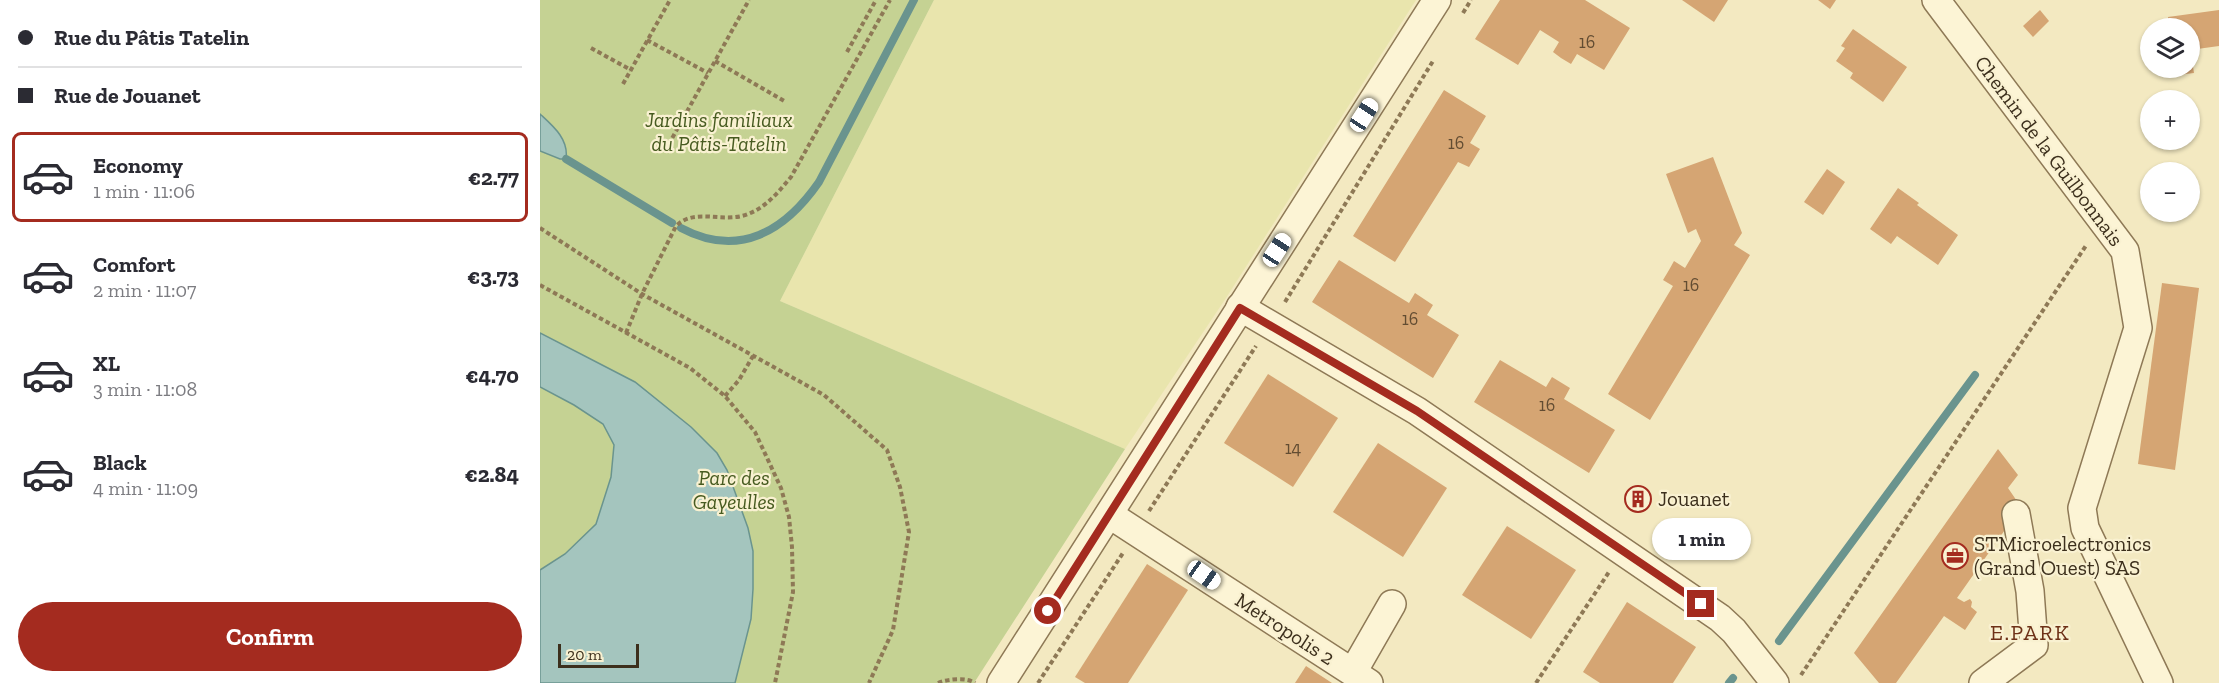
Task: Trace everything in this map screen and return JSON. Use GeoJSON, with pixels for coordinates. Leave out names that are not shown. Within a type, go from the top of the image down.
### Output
{"type":"FeatureCollection","features":[{"type":"Feature","properties":{"kind":"street"},"geometry":{"type":"LineString","coordinates":[[1001,683],[1437,0]]}},
{"type":"Feature","properties":{"kind":"street","name":"Chemin de la Guilbonnais"},"geometry":{"type":"LineString","coordinates":[[1936,0],[2125,251],[2138,328],[2082,508],[2082,517],[2085,528],[2159,683]]}},
{"type":"Feature","properties":{"kind":"street"},"geometry":{"type":"LineString","coordinates":[[1240,308],[1417,411],[1720,618],[1786,682]]}},
{"type":"Feature","properties":{"kind":"street"},"geometry":{"type":"LineString","coordinates":[[1983,683],[2034,645],[2030,591],[2016,514]]}},
{"type":"Feature","properties":{"kind":"street","name":"Metropolis 2"},"geometry":{"type":"LineString","coordinates":[[1110,515],[1361,677]]}},
{"type":"Feature","properties":{"kind":"street"},"geometry":{"type":"LineString","coordinates":[[1361,677],[1392,604]]}},
{"type":"Feature","properties":{"kind":"path"},"geometry":{"type":"LineString","coordinates":[[623,84],[670,0]]}},
{"type":"Feature","properties":{"kind":"path"},"geometry":{"type":"LineString","coordinates":[[665,151],[749,0]]}},
{"type":"Feature","properties":{"kind":"path"},"geometry":{"type":"LineString","coordinates":[[846,52],[876,0]]}},
{"type":"Feature","properties":{"kind":"path"},"geometry":{"type":"LineString","coordinates":[[626,333],[642,294],[676,226],[684,218],[701,216],[725,218],[748,214],[776,195],[791,177],[890,0]]}},
{"type":"Feature","properties":{"kind":"path"},"geometry":{"type":"LineString","coordinates":[[647,40],[708,73]]}},
{"type":"Feature","properties":{"kind":"path"},"geometry":{"type":"LineString","coordinates":[[591,48],[631,69]]}},
{"type":"Feature","properties":{"kind":"path"},"geometry":{"type":"LineString","coordinates":[[715,61],[786,102]]}},
{"type":"Feature","properties":{"kind":"path"},"geometry":{"type":"LineString","coordinates":[[1786,682],[2103,221]]}},
{"type":"Feature","properties":{"kind":"path"},"geometry":{"type":"LineString","coordinates":[[540,228],[642,294],[824,395],[887,450],[900,487],[909,532],[893,630],[869,683]]}},
{"type":"Feature","properties":{"kind":"path"},"geometry":{"type":"LineString","coordinates":[[540,285],[690,368],[725,396],[755,432],[781,488],[789,517],[793,592],[775,683]]}},
{"type":"Feature","properties":{"kind":"path"},"geometry":{"type":"LineString","coordinates":[[725,396],[739,380],[753,356]]}},
{"type":"Feature","properties":{"kind":"path"},"geometry":{"type":"LineString","coordinates":[[1536,683],[1622,552]]}},
{"type":"Feature","properties":{"kind":"path"},"geometry":{"type":"LineString","coordinates":[[938,683],[943,680],[970,680],[975,683]]}},
{"type":"Feature","properties":{"kind":"shaded area"},"geometry":{"type":"Polygon","coordinates":[[[934,0],[1416,0],[1226,298],[1125,449],[780,301],[934,0]]]}},
{"type":"Feature","properties":{"kind":"green space","name":"Parc des Gayeulles"},"geometry":{"type":"Polygon","coordinates":[[[540,0],[934,0],[780,301],[1125,449],[974,683],[540,683],[540,0]]]}},
{"type":"Feature","properties":{"kind":"water"},"geometry":{"type":"Polygon","coordinates":[[[540,114],[563,139],[566,159],[540,151],[540,114]]]}},
{"type":"Feature","properties":{"kind":"water"},"geometry":{"type":"Polygon","coordinates":[[[540,333],[635,382],[691,427],[717,453],[727,470],[748,528],[753,551],[751,619],[735,683],[540,683],[540,570],[565,554],[596,524],[611,477],[614,445],[603,424],[540,387],[540,333]]]}},
{"type":"Feature","properties":{"kind":"building"},"geometry":{"type":"Polygon","coordinates":[[[1500,0],[1585,0],[1630,28],[1604,70],[1577,54],[1571,64],[1561,58],[1553,52],[1559,42],[1540,30],[1518,65],[1475,39],[1500,0]]]}},
{"type":"Feature","properties":{"kind":"building"},"geometry":{"type":"Polygon","coordinates":[[[1682,0],[1728,0],[1714,22],[1682,0]]]}},
{"type":"Feature","properties":{"kind":"building"},"geometry":{"type":"Polygon","coordinates":[[[1818,0],[1836,0],[1830,9],[1818,0]]]}},
{"type":"Feature","properties":{"kind":"building"},"geometry":{"type":"Polygon","coordinates":[[[2040,10],[2049,21],[2033,37],[2023,26],[2040,10]]]}},
{"type":"Feature","properties":{"kind":"building"},"geometry":{"type":"Polygon","coordinates":[[[2219,10],[2219,46],[2200,49],[2200,18],[2168,17],[2219,10]]]}},
{"type":"Feature","properties":{"kind":"building"},"geometry":{"type":"Polygon","coordinates":[[[1853,29],[1907,67],[1883,102],[1850,78],[1853,73],[1836,61],[1845,48],[1841,46],[1853,29]]]}},
{"type":"Feature","properties":{"kind":"building"},"geometry":{"type":"Polygon","coordinates":[[[1444,90],[1486,116],[1470,143],[1480,149],[1469,167],[1458,162],[1395,262],[1353,236],[1444,90]]]}},
{"type":"Feature","properties":{"kind":"building"},"geometry":{"type":"Polygon","coordinates":[[[1713,157],[1742,233],[1734,245],[1750,255],[1650,420],[1608,394],[1673,286],[1663,280],[1674,261],[1685,268],[1701,241],[1696,229],[1688,233],[1666,174],[1713,157]]]}},
{"type":"Feature","properties":{"kind":"building"},"geometry":{"type":"Polygon","coordinates":[[[1827,169],[1845,182],[1823,215],[1804,202],[1827,169]]]}},
{"type":"Feature","properties":{"kind":"building"},"geometry":{"type":"Polygon","coordinates":[[[1898,188],[1958,235],[1938,265],[1897,236],[1891,244],[1870,229],[1898,188]]]}},
{"type":"Feature","properties":{"kind":"building"},"geometry":{"type":"Polygon","coordinates":[[[1339,260],[1409,303],[1415,293],[1433,305],[1427,315],[1459,335],[1433,378],[1312,302],[1339,260]]]}},
{"type":"Feature","properties":{"kind":"building"},"geometry":{"type":"Polygon","coordinates":[[[2162,283],[2199,288],[2175,470],[2138,464],[2162,283]]]}},
{"type":"Feature","properties":{"kind":"building"},"geometry":{"type":"Polygon","coordinates":[[[1500,360],[1546,387],[1552,377],[1570,388],[1564,399],[1615,430],[1589,473],[1474,402],[1500,360]]]}},
{"type":"Feature","properties":{"kind":"building"},"geometry":{"type":"Polygon","coordinates":[[[1268,374],[1338,418],[1293,487],[1224,443],[1268,374]]]}},
{"type":"Feature","properties":{"kind":"building"},"geometry":{"type":"Polygon","coordinates":[[[1378,443],[1447,488],[1403,557],[1333,512],[1378,443]]]}},
{"type":"Feature","properties":{"kind":"building","name":"STMicroelectronics (Grand Ouest) SAS"},"geometry":{"type":"Polygon","coordinates":[[[1998,449],[2018,475],[2008,488],[2021,507],[1957,598],[1964,602],[1970,599],[1971,607],[1977,612],[1965,630],[1944,616],[1896,683],[1879,683],[1854,653],[1998,449]]]}},
{"type":"Feature","properties":{"kind":"building","name":"Jouanet"},"geometry":{"type":"Polygon","coordinates":[[[1631,488],[1651,502],[1646,510],[1625,496],[1631,488]]]}},
{"type":"Feature","properties":{"kind":"building"},"geometry":{"type":"Polygon","coordinates":[[[1507,526],[1576,570],[1531,639],[1462,595],[1507,526]]]}},
{"type":"Feature","properties":{"kind":"building"},"geometry":{"type":"Polygon","coordinates":[[[1147,564],[1188,590],[1128,683],[1085,683],[1075,677],[1147,564]]]}},
{"type":"Feature","properties":{"kind":"building"},"geometry":{"type":"Polygon","coordinates":[[[1627,602],[1696,647],[1673,683],[1600,683],[1583,672],[1627,602]]]}},
{"type":"Feature","properties":{"kind":"building"},"geometry":{"type":"Polygon","coordinates":[[[1306,666],[1332,683],[1295,683],[1306,666]]]}},
{"type":"Feature","properties":{"kind":"waterway"},"geometry":{"type":"LineString","coordinates":[[681,228],[702,237],[722,241],[741,240],[759,235],[776,226],[791,214],[819,182],[914,0]]}},
{"type":"Feature","properties":{"kind":"waterway"},"geometry":{"type":"LineString","coordinates":[[566,159],[672,223]]}},
{"type":"Feature","properties":{"kind":"waterway"},"geometry":{"type":"LineString","coordinates":[[1779,641],[1975,375]]}},
{"type":"Feature","properties":{"kind":"waterway"},"geometry":{"type":"LineString","coordinates":[[1729,683],[1733,678]]}},
{"type":"Feature","properties":{"kind":"place","name":"Jouanet"},"geometry":{"type":"Point","coordinates":[1638,499]}},
{"type":"Feature","properties":{"kind":"place","name":"STMicroelectronics (Grand Ouest) SAS"},"geometry":{"type":"Point","coordinates":[1955,556]}},
{"type":"Feature","properties":{"kind":"district","name":"E.PARK"},"geometry":{"type":"Point","coordinates":[2030,632]}},
{"type":"Feature","properties":{"kind":"route"},"geometry":{"type":"LineString","coordinates":[[1048,611],[1240,308],[1417,411],[1701,604]]}},
{"type":"Feature","properties":{"kind":"park label","name":"Jardins familiaux du Pâtis-Tatelin"},"geometry":{"type":"Point","coordinates":[719,132]}}]}
